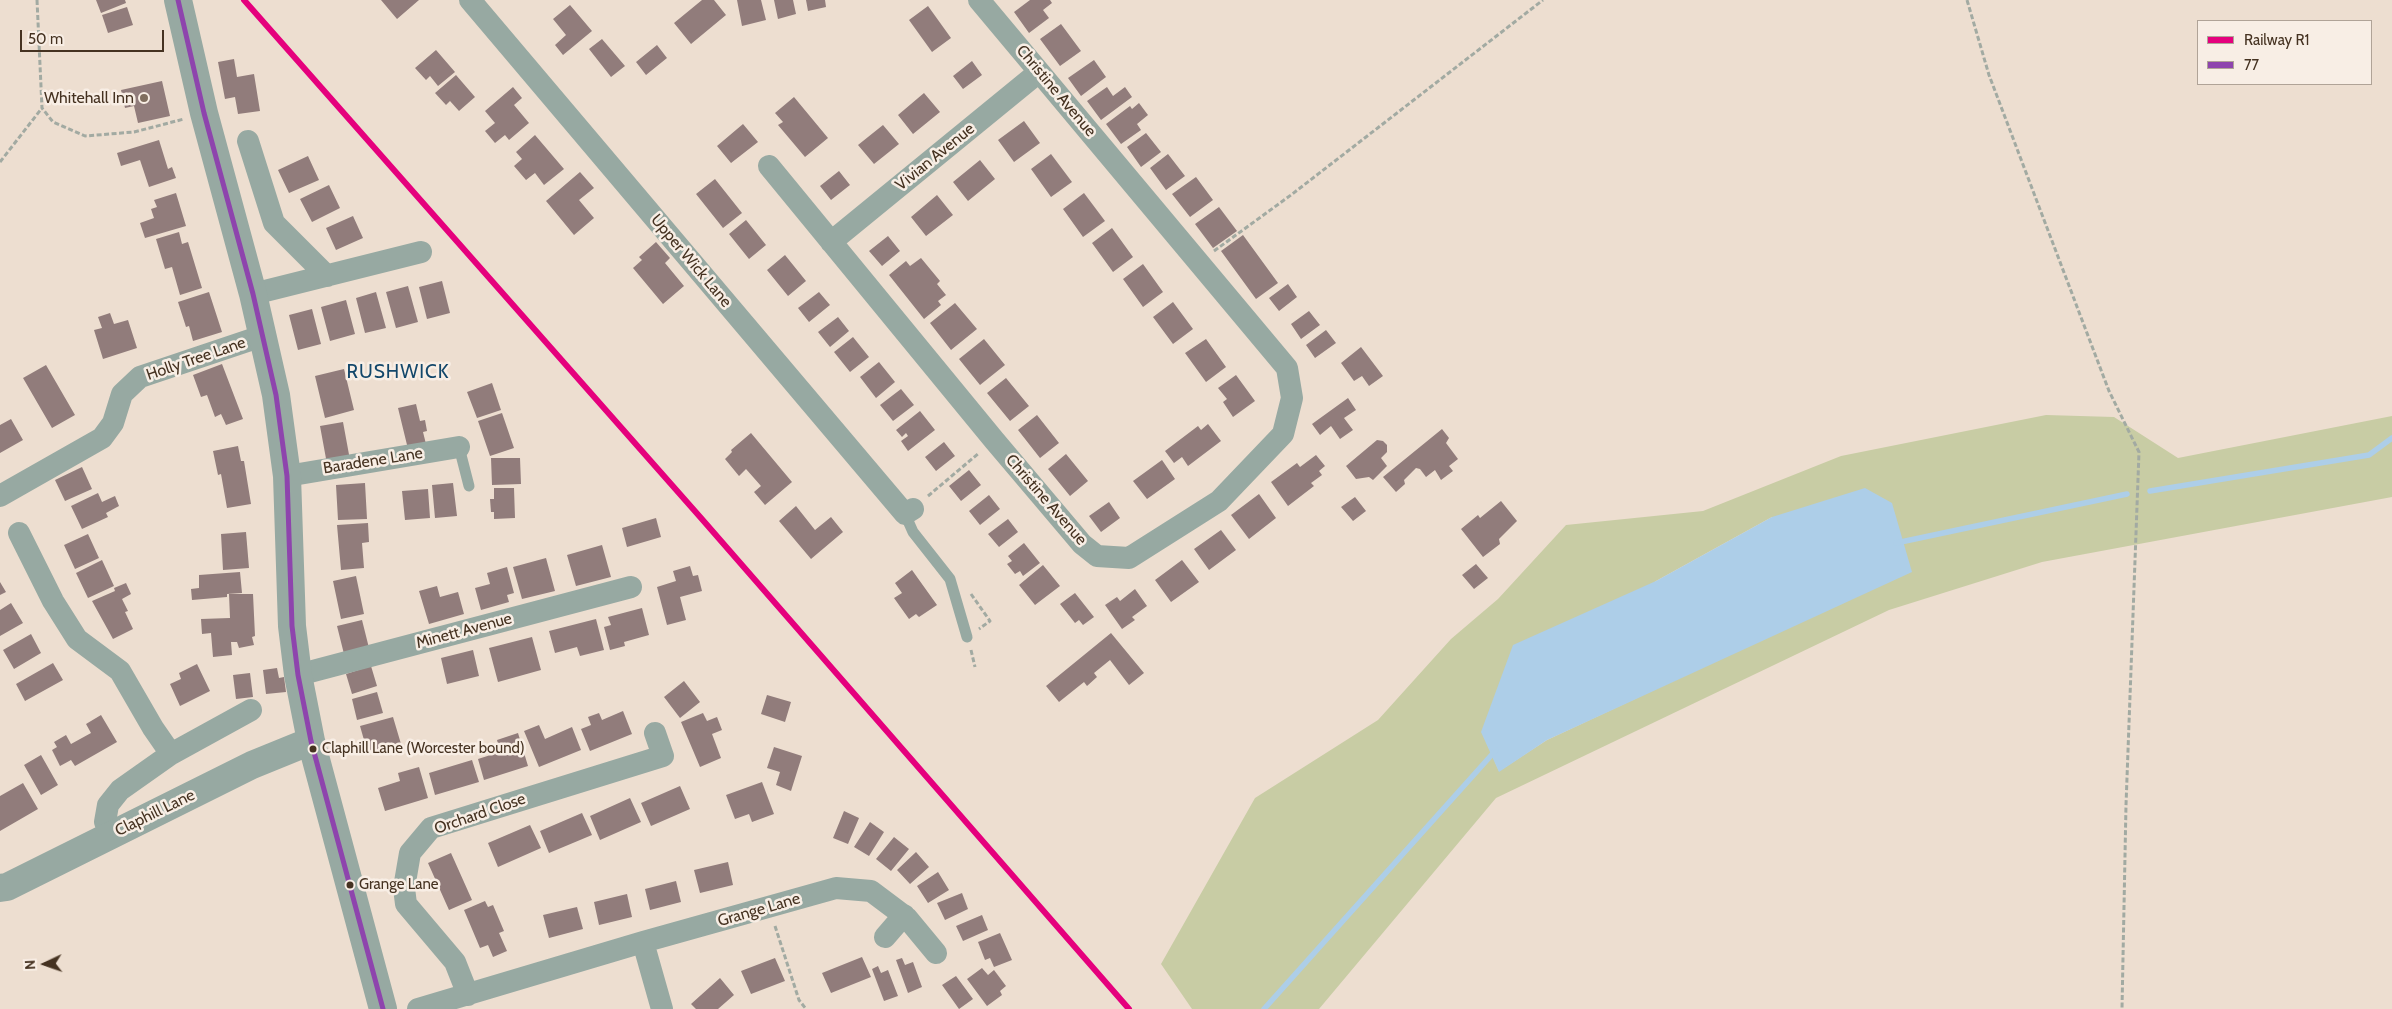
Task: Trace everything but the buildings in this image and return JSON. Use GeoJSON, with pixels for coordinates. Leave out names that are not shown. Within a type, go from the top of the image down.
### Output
{"type":"FeatureCollection","features":[{"type":"Feature","properties":{"kind":"street"},"geometry":{"type":"LineString","coordinates":[[178,0],[204,113],[253,294],[276,395],[287,476],[292,626],[298,675],[311,741],[383,1009]]}},
{"type":"Feature","properties":{"kind":"street","name":"Upper Wick Lane"},"geometry":{"type":"LineString","coordinates":[[470,0],[909,512]]}},
{"type":"Feature","properties":{"kind":"street","name":"Christine Avenue"},"geometry":{"type":"LineString","coordinates":[[769,166],[994,440],[1082,544],[1097,556],[1129,558],[1219,501],[1283,434],[1292,398],[1287,368],[979,0]]}},
{"type":"Feature","properties":{"kind":"street","name":"Vivian Avenue"},"geometry":{"type":"LineString","coordinates":[[831,242],[1040,72]]}},
{"type":"Feature","properties":{"kind":"street"},"geometry":{"type":"LineString","coordinates":[[248,141],[274,223],[327,276]]}},
{"type":"Feature","properties":{"kind":"street"},"geometry":{"type":"LineString","coordinates":[[253,294],[421,252]]}},
{"type":"Feature","properties":{"kind":"street","name":"Holly Tree Lane"},"geometry":{"type":"LineString","coordinates":[[0,496],[102,438],[113,423],[122,394],[140,377],[262,336]]}},
{"type":"Feature","properties":{"kind":"street","name":"Baradene Lane"},"geometry":{"type":"LineString","coordinates":[[287,476],[459,447]]}},
{"type":"Feature","properties":{"kind":"street"},"geometry":{"type":"LineString","coordinates":[[19,533],[53,601],[77,640],[120,671],[153,728],[171,754]]}},
{"type":"Feature","properties":{"kind":"street","name":"Minett Avenue"},"geometry":{"type":"LineString","coordinates":[[298,675],[631,587]]}},
{"type":"Feature","properties":{"kind":"street"},"geometry":{"type":"LineString","coordinates":[[111,834],[105,822],[108,805],[120,790],[171,754],[251,710]]}},
{"type":"Feature","properties":{"kind":"street","name":"Orchard Close"},"geometry":{"type":"LineString","coordinates":[[468,995],[455,962],[406,904],[404,888],[410,853],[431,828],[663,756],[655,733]]}},
{"type":"Feature","properties":{"kind":"street","name":"Claphill Lane"},"geometry":{"type":"LineString","coordinates":[[0,888],[7,887],[252,765],[311,741]]}},
{"type":"Feature","properties":{"kind":"street","name":"Grange Lane"},"geometry":{"type":"LineString","coordinates":[[418,1009],[643,942],[836,888],[871,891],[904,916],[936,953]]}},
{"type":"Feature","properties":{"kind":"street"},"geometry":{"type":"LineString","coordinates":[[885,937],[904,916]]}},
{"type":"Feature","properties":{"kind":"street"},"geometry":{"type":"LineString","coordinates":[[643,942],[662,1009]]}},
{"type":"Feature","properties":{"kind":"lane"},"geometry":{"type":"LineString","coordinates":[[459,447],[469,486]]}},
{"type":"Feature","properties":{"kind":"lane"},"geometry":{"type":"LineString","coordinates":[[909,512],[913,532],[950,579],[967,637]]}},
{"type":"Feature","properties":{"kind":"path"},"geometry":{"type":"LineString","coordinates":[[37,0],[42,108],[53,122],[84,136],[134,132],[204,113]]}},
{"type":"Feature","properties":{"kind":"path"},"geometry":{"type":"LineString","coordinates":[[1198,262],[1291,196],[1543,0]]}},
{"type":"Feature","properties":{"kind":"path"},"geometry":{"type":"LineString","coordinates":[[1967,0],[1996,94],[2109,391],[2139,452],[2126,805],[2122,1009]]}},
{"type":"Feature","properties":{"kind":"path"},"geometry":{"type":"LineString","coordinates":[[0,162],[42,108]]}},
{"type":"Feature","properties":{"kind":"path"},"geometry":{"type":"LineString","coordinates":[[909,512],[994,440]]}},
{"type":"Feature","properties":{"kind":"path"},"geometry":{"type":"LineString","coordinates":[[769,908],[799,1000],[806,1009]]}},
{"type":"Feature","properties":{"kind":"green space"},"geometry":{"type":"Polygon","coordinates":[[[2046,415],[2114,417],[2178,458],[2392,416],[2392,497],[2042,562],[1889,610],[1496,798],[1319,1009],[1192,1009],[1161,964],[1255,798],[1378,720],[1451,639],[1498,599],[1566,525],[1703,511],[1841,456],[2046,415]],[[1772,517],[1656,581],[1482,732],[1499,771],[1547,740],[1733,653],[1772,517]]]}},
{"type":"Feature","properties":{"kind":"water"},"geometry":{"type":"Polygon","coordinates":[[[1865,488],[1892,503],[1912,572],[1547,740],[1499,772],[1481,732],[1513,645],[1656,581],[1772,517],[1865,488]]]}},
{"type":"Feature","properties":{"kind":"waterway"},"geometry":{"type":"LineString","coordinates":[[2150,491],[2369,455],[2392,438]]}},
{"type":"Feature","properties":{"kind":"waterway"},"geometry":{"type":"LineString","coordinates":[[1896,543],[2127,494]]}},
{"type":"Feature","properties":{"kind":"waterway"},"geometry":{"type":"LineString","coordinates":[[1264,1009],[1496,750]]}},
{"type":"Feature","properties":{"kind":"rail line","name":"R1"},"geometry":{"type":"LineString","coordinates":[[244,0],[701,518],[1129,1009]]}},
{"type":"Feature","properties":{"kind":"transit line","name":"77"},"geometry":{"type":"LineString","coordinates":[[178,0],[204,113],[253,294],[276,395],[287,476],[292,626],[298,675],[311,741],[383,1009]]}},
{"type":"Feature","properties":{"kind":"place","name":"Whitehall Inn"},"geometry":{"type":"Point","coordinates":[144,98]}},
{"type":"Feature","properties":{"kind":"place","name":"Claphill Lane (Worcester bound)"},"geometry":{"type":"Point","coordinates":[313,749]}},
{"type":"Feature","properties":{"kind":"place","name":"Grange Lane"},"geometry":{"type":"Point","coordinates":[350,885]}},
{"type":"Feature","properties":{"kind":"district","name":"RUSHWICK"},"geometry":{"type":"Point","coordinates":[398,372]}}]}
